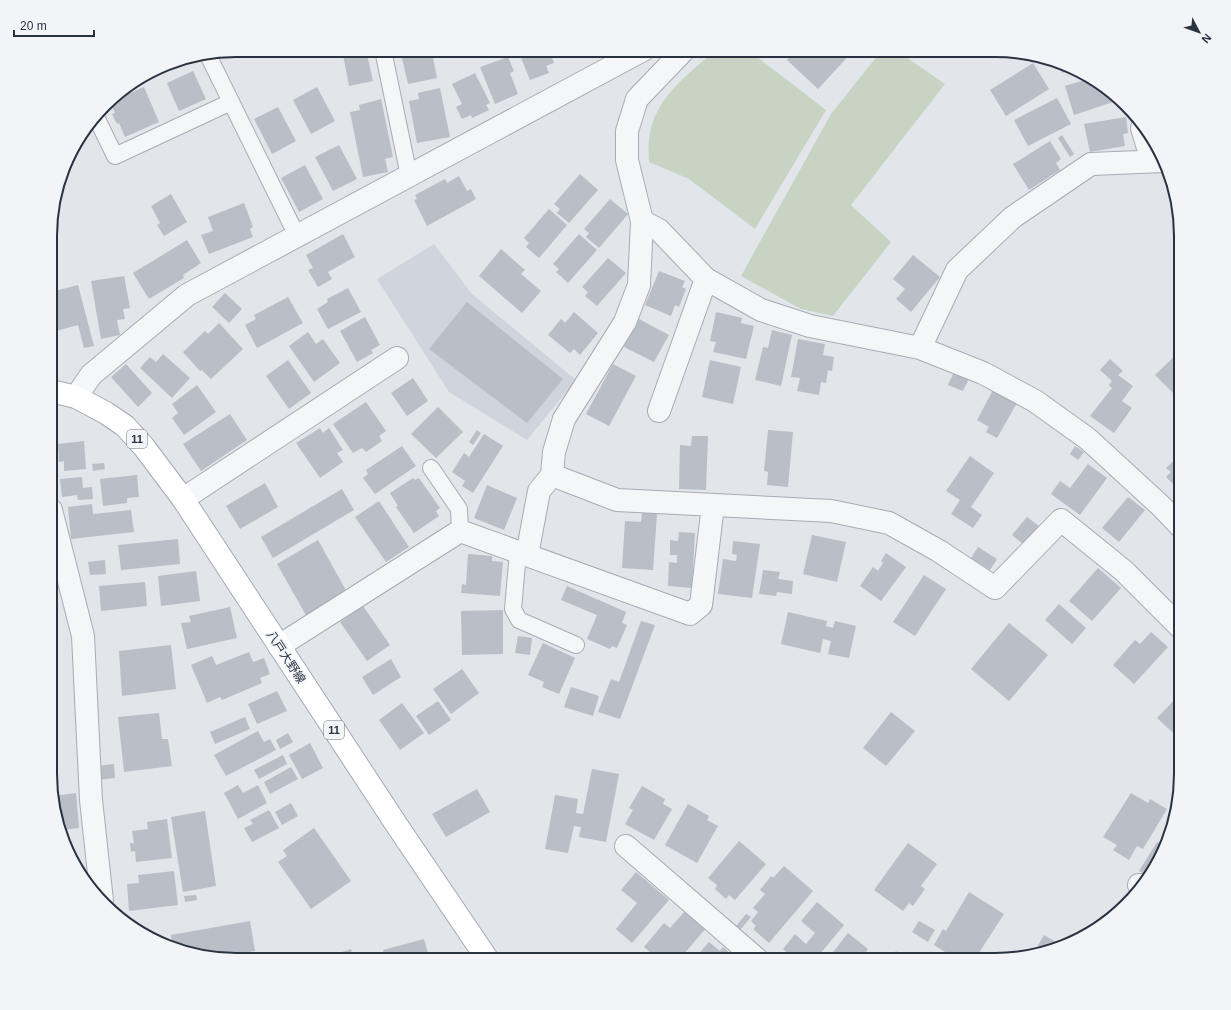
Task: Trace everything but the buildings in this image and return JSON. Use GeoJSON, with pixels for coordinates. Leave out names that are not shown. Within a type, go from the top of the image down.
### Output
{"type":"FeatureCollection","features":[{"type":"Feature","properties":{"kind":"main road","name":"八戸大野線"},"geometry":{"type":"LineString","coordinates":[[59,390],[106,413],[125,426],[144,447],[183,499],[398,827],[483,953]]}},
{"type":"Feature","properties":{"kind":"street"},"geometry":{"type":"LineString","coordinates":[[59,390],[91,376],[187,295],[630,57]]}},
{"type":"Feature","properties":{"kind":"street"},"geometry":{"type":"LineString","coordinates":[[522,553],[539,491],[552,475],[554,452],[564,419],[625,322],[640,285],[642,221],[627,160],[627,131],[637,99],[677,57]]}},
{"type":"Feature","properties":{"kind":"street"},"geometry":{"type":"LineString","coordinates":[[920,348],[957,270],[1013,217],[1091,164],[1157,161]]}},
{"type":"Feature","properties":{"kind":"street"},"geometry":{"type":"LineString","coordinates":[[642,221],[659,230],[706,280],[761,310],[810,326],[920,348],[983,373],[1036,401],[1088,439],[1174,520]]}},
{"type":"Feature","properties":{"kind":"street"},"geometry":{"type":"LineString","coordinates":[[660,410],[706,280]]}},
{"type":"Feature","properties":{"kind":"street"},"geometry":{"type":"LineString","coordinates":[[183,499],[397,358]]}},
{"type":"Feature","properties":{"kind":"street"},"geometry":{"type":"LineString","coordinates":[[552,475],[617,500],[831,511],[889,523],[939,551],[995,588],[1061,520],[1124,571],[1174,621]]}},
{"type":"Feature","properties":{"kind":"street"},"geometry":{"type":"LineString","coordinates":[[279,646],[460,531],[690,614],[701,605],[713,506]]}},
{"type":"Feature","properties":{"kind":"street"},"geometry":{"type":"LineString","coordinates":[[57,534],[83,636],[91,800],[101,892]]}},
{"type":"Feature","properties":{"kind":"street"},"geometry":{"type":"LineString","coordinates":[[626,846],[750,953]]}},
{"type":"Feature","properties":{"kind":"lane"},"geometry":{"type":"LineString","coordinates":[[385,57],[410,176]]}},
{"type":"Feature","properties":{"kind":"lane"},"geometry":{"type":"LineString","coordinates":[[210,59],[297,236]]}},
{"type":"Feature","properties":{"kind":"lane"},"geometry":{"type":"LineString","coordinates":[[98,122],[115,156],[231,102]]}},
{"type":"Feature","properties":{"kind":"lane"},"geometry":{"type":"LineString","coordinates":[[431,468],[459,509],[460,531]]}},
{"type":"Feature","properties":{"kind":"lane"},"geometry":{"type":"LineString","coordinates":[[522,553],[513,609],[519,620],[576,645]]}},
{"type":"Feature","properties":{"kind":"shaded area"},"geometry":{"type":"Polygon","coordinates":[[[434,244],[472,294],[576,380],[527,440],[449,392],[377,279],[434,244]]]}},
{"type":"Feature","properties":{"kind":"green space"},"geometry":{"type":"Polygon","coordinates":[[[708,57],[757,57],[826,110],[755,229],[689,179],[649,162],[649,140],[652,125],[657,112],[673,89],[708,57]]]}},
{"type":"Feature","properties":{"kind":"green space"},"geometry":{"type":"Polygon","coordinates":[[[876,57],[906,57],[945,84],[851,205],[891,242],[833,316],[801,309],[741,276],[831,114],[876,57]]]}}]}
